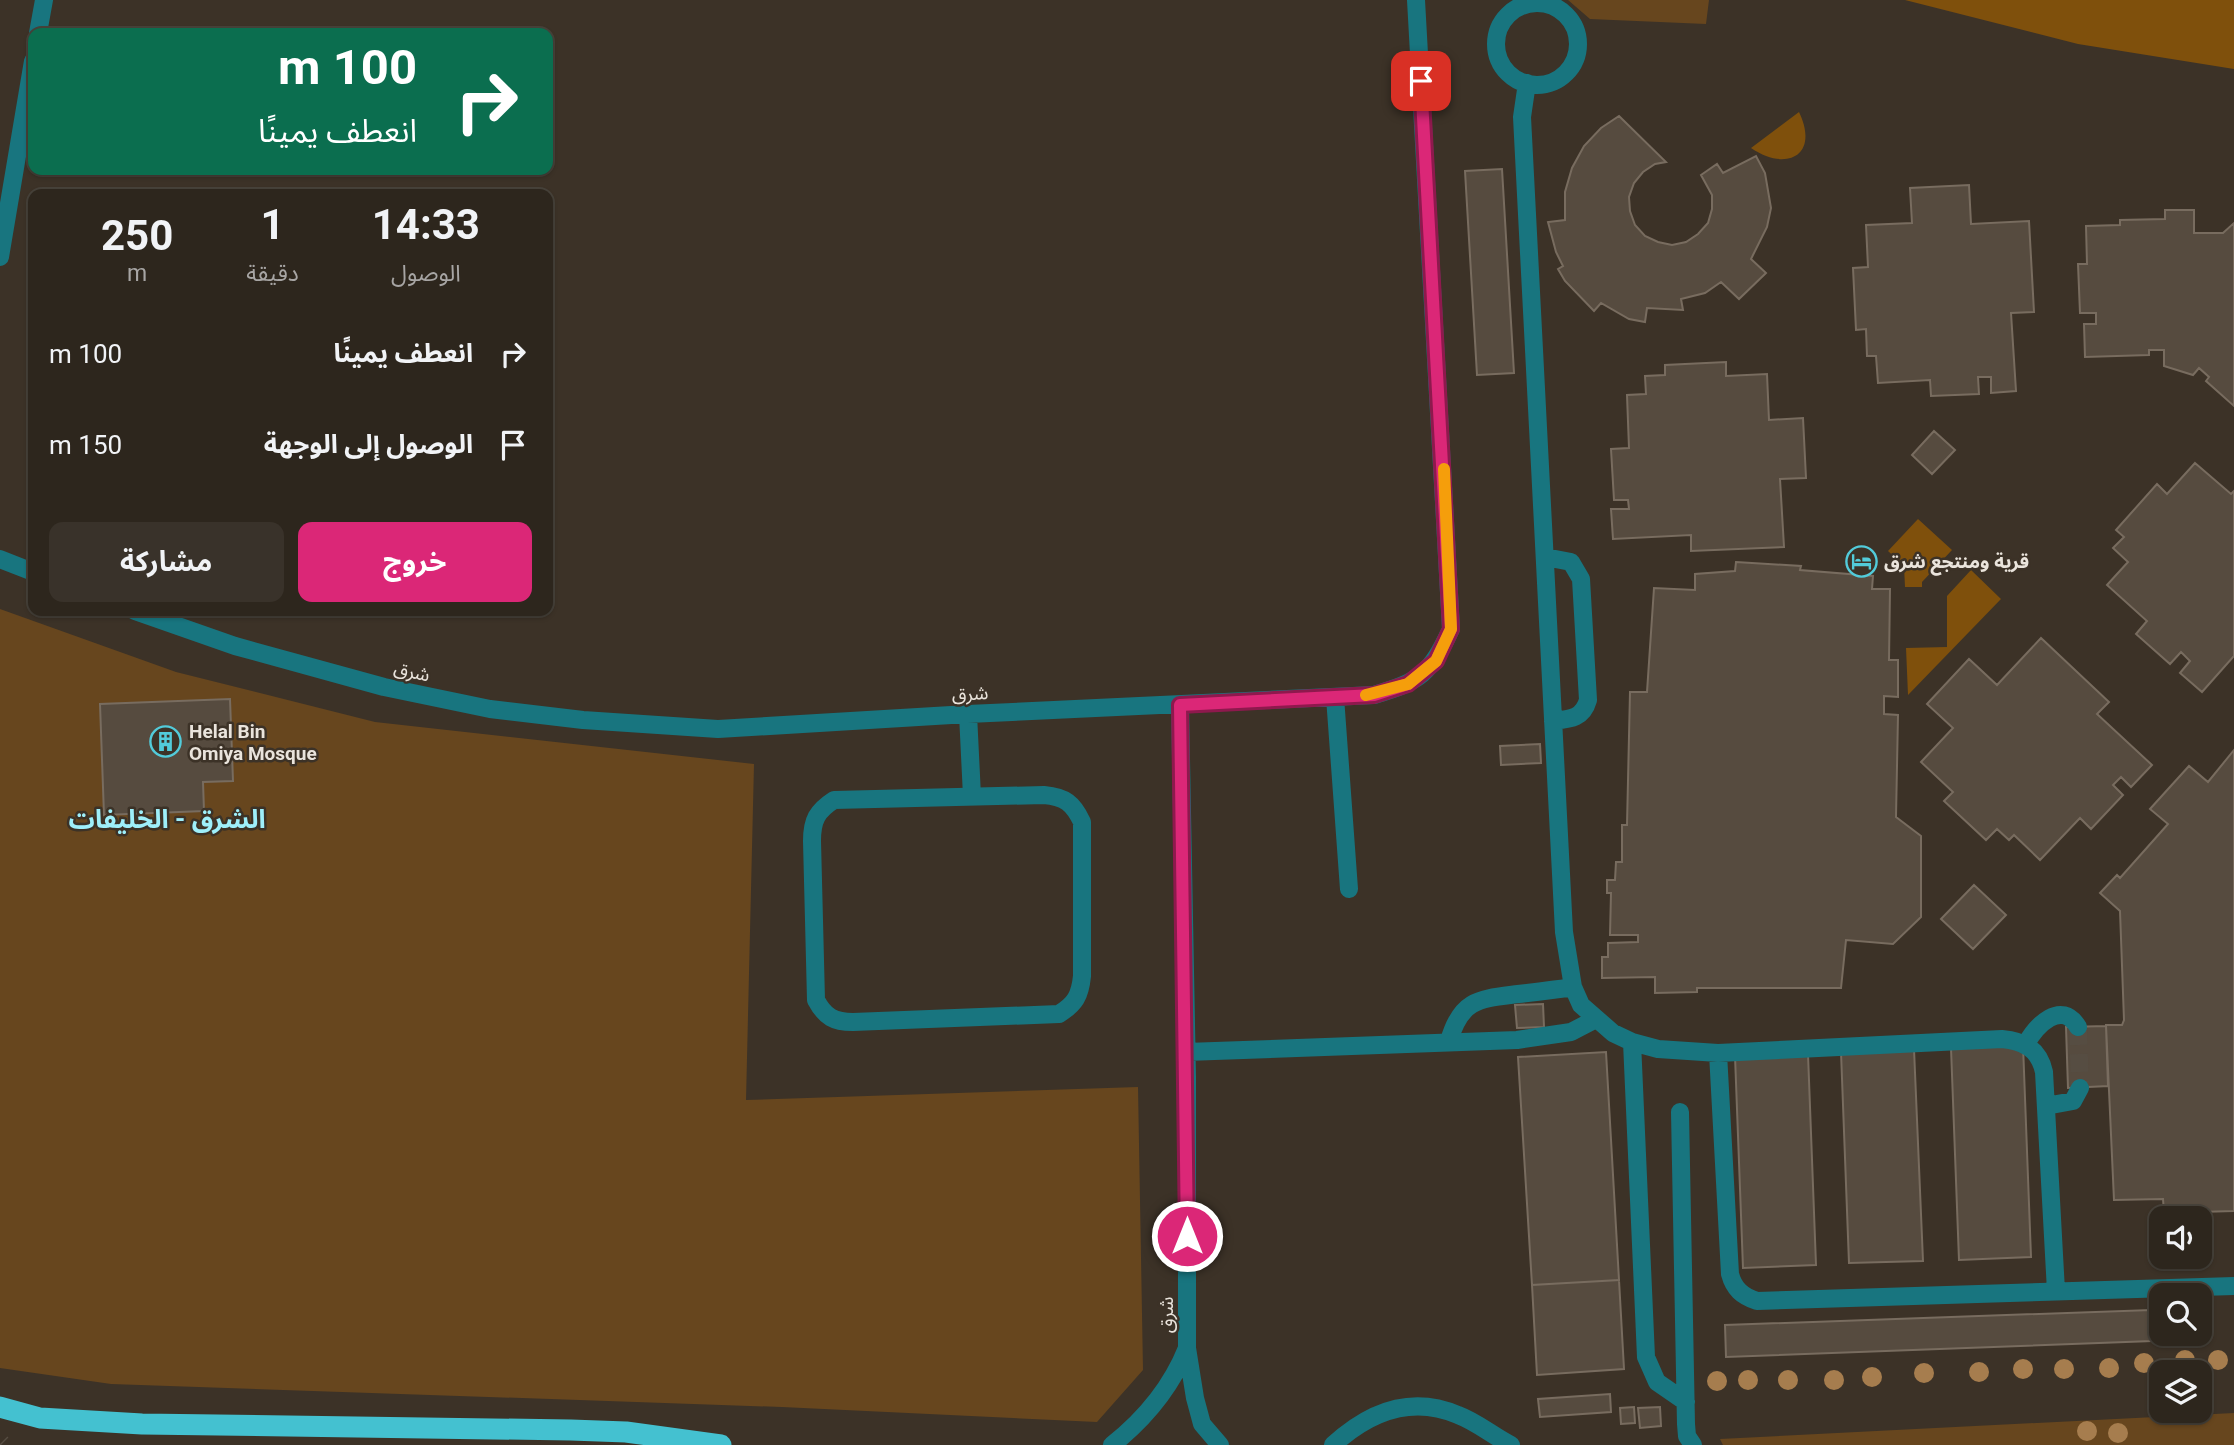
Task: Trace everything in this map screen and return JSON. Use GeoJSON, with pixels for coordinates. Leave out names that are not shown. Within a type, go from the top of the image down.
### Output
{"type":"FeatureCollection","features":[{"type":"Feature","properties":{"kind":"highway"},"geometry":{"type":"LineString","coordinates":[[0,1407],[40,1418],[142,1424],[571,1430],[625,1433],[721,1445]]}},
{"type":"Feature","properties":{"kind":"street"},"geometry":{"type":"LineString","coordinates":[[39,28],[44,0]]}},
{"type":"Feature","properties":{"kind":"street"},"geometry":{"type":"LineString","coordinates":[[1180,705],[1374,695],[1408,684],[1436,661],[1451,629],[1416,0]]}},
{"type":"Feature","properties":{"kind":"street"},"geometry":{"type":"LineString","coordinates":[[1541,3],[1562,11],[1570,20],[1577,31],[1577,56],[1572,67],[1552,83],[1527,83],[1514,78],[1498,57],[1496,43],[1499,30],[1515,9],[1541,3]]}},
{"type":"Feature","properties":{"kind":"street"},"geometry":{"type":"LineString","coordinates":[[1527,83],[1522,117],[1564,932],[1573,988],[1581,1004],[1613,1033],[1632,1042],[1658,1049],[1718,1053],[2002,1039],[2026,1044],[2041,1060],[2056,1291]]}},
{"type":"Feature","properties":{"kind":"street"},"geometry":{"type":"LineString","coordinates":[[0,257],[28,91]]}},
{"type":"Feature","properties":{"kind":"street"},"geometry":{"type":"LineString","coordinates":[[1545,557],[1571,562],[1581,579],[1588,700],[1585,709],[1578,716],[1553,721]]}},
{"type":"Feature","properties":{"kind":"street"},"geometry":{"type":"LineString","coordinates":[[0,559],[28,570]]}},
{"type":"Feature","properties":{"kind":"street","name":"شرق"},"geometry":{"type":"LineString","coordinates":[[149,616],[234,646],[384,687],[490,709],[583,720],[718,729],[1180,705],[1186,1052],[1187,1348],[1202,1424],[1220,1445]]}},
{"type":"Feature","properties":{"kind":"street"},"geometry":{"type":"LineString","coordinates":[[1335,697],[1349,889]]}},
{"type":"Feature","properties":{"kind":"street"},"geometry":{"type":"LineString","coordinates":[[968,714],[972,796]]}},
{"type":"Feature","properties":{"kind":"street"},"geometry":{"type":"LineString","coordinates":[[972,796],[1061,797],[1075,807],[1082,822],[1082,976],[1081,992],[1073,1006],[1059,1014],[853,1022],[837,1022],[824,1014],[816,1000],[812,832],[812,824],[820,809],[834,800],[972,796]]}},
{"type":"Feature","properties":{"kind":"street"},"geometry":{"type":"LineString","coordinates":[[1449,1041],[1453,1025],[1461,1013],[1482,998],[1573,988]]}},
{"type":"Feature","properties":{"kind":"street"},"geometry":{"type":"LineString","coordinates":[[2026,1044],[2039,1024],[2052,1017],[2067,1018],[2074,1021],[2078,1027]]}},
{"type":"Feature","properties":{"kind":"street"},"geometry":{"type":"LineString","coordinates":[[1186,1052],[1556,1036],[1571,1032],[1595,1019]]}},
{"type":"Feature","properties":{"kind":"street"},"geometry":{"type":"LineString","coordinates":[[1632,1042],[1646,1357],[1657,1382],[1686,1402]]}},
{"type":"Feature","properties":{"kind":"street"},"geometry":{"type":"LineString","coordinates":[[1718,1053],[1730,1274],[1739,1292],[1757,1301],[2234,1286]]}},
{"type":"Feature","properties":{"kind":"street"},"geometry":{"type":"LineString","coordinates":[[2046,1106],[2073,1101],[2080,1088]]}},
{"type":"Feature","properties":{"kind":"street"},"geometry":{"type":"LineString","coordinates":[[1680,1112],[1686,1442]]}},
{"type":"Feature","properties":{"kind":"street","name":"شرق"},"geometry":{"type":"LineString","coordinates":[[1112,1445],[1159,1400],[1187,1348]]}},
{"type":"Feature","properties":{"kind":"street"},"geometry":{"type":"LineString","coordinates":[[1333,1445],[1364,1420],[1390,1409],[1413,1405],[1441,1408],[1460,1415],[1511,1445]]}},
{"type":"Feature","properties":{"kind":"shaded area"},"geometry":{"type":"Polygon","coordinates":[[[1568,0],[1709,0],[1706,24],[1590,19],[1568,0]]]}},
{"type":"Feature","properties":{"kind":"shaded area"},"geometry":{"type":"Polygon","coordinates":[[[1905,0],[2234,0],[2234,69],[2078,44],[1905,0]]]}},
{"type":"Feature","properties":{"kind":"shaded area"},"geometry":{"type":"Polygon","coordinates":[[[1799,112],[1805,140],[1796,156],[1776,159],[1751,148],[1799,112]]]}},
{"type":"Feature","properties":{"kind":"shaded area"},"geometry":{"type":"Polygon","coordinates":[[[1918,519],[1952,550],[1922,582],[1922,587],[1905,587],[1904,566],[1888,551],[1918,519]]]}},
{"type":"Feature","properties":{"kind":"shaded area"},"geometry":{"type":"Polygon","coordinates":[[[1971,570],[2001,599],[1908,695],[1906,648],[1947,647],[1947,596],[1971,570]]]}},
{"type":"Feature","properties":{"kind":"shaded area"},"geometry":{"type":"Polygon","coordinates":[[[0,609],[176,672],[375,722],[754,764],[746,1100],[1138,1087],[1143,1370],[1097,1422],[782,1407],[111,1384],[0,1368],[0,609]]]}},
{"type":"Feature","properties":{"kind":"shaded area"},"geometry":{"type":"Polygon","coordinates":[[[2234,1413],[2234,1445],[1723,1445],[1720,1439],[2149,1417],[2149,1423],[2212,1423],[2212,1414],[2234,1413]]]}},
{"type":"Feature","properties":{"kind":"building"},"geometry":{"type":"Polygon","coordinates":[[[1619,116],[1666,162],[1655,164],[1643,172],[1634,183],[1629,197],[1635,225],[1645,236],[1658,242],[1672,245],[1686,242],[1708,223],[1712,195],[1701,175],[1717,164],[1723,173],[1756,156],[1765,173],[1771,208],[1767,227],[1751,259],[1766,273],[1739,299],[1721,282],[1705,293],[1681,299],[1683,310],[1647,308],[1645,322],[1629,319],[1601,303],[1594,311],[1565,281],[1558,269],[1563,266],[1556,252],[1548,222],[1565,220],[1565,192],[1572,168],[1584,146],[1601,128],[1619,116]]]}},
{"type":"Feature","properties":{"kind":"building"},"geometry":{"type":"Polygon","coordinates":[[[1502,169],[1514,373],[1477,375],[1465,171],[1502,169]]]}},
{"type":"Feature","properties":{"kind":"building"},"geometry":{"type":"Polygon","coordinates":[[[1969,185],[1971,224],[2029,221],[2034,312],[2011,313],[2016,391],[1991,393],[1991,377],[1978,377],[1979,394],[1931,396],[1930,380],[1878,383],[1876,356],[1867,356],[1866,329],[1856,330],[1853,268],[1868,267],[1866,225],[1912,223],[1910,188],[1969,185]]]}},
{"type":"Feature","properties":{"kind":"building"},"geometry":{"type":"Polygon","coordinates":[[[2165,210],[2194,210],[2194,233],[2223,233],[2234,223],[2234,406],[2206,381],[2209,377],[2199,368],[2193,375],[2164,366],[2164,350],[2149,350],[2149,355],[2085,357],[2084,324],[2096,324],[2096,313],[2080,313],[2078,264],[2087,264],[2086,226],[2120,225],[2120,220],[2165,219],[2165,210]]]}},
{"type":"Feature","properties":{"kind":"building"},"geometry":{"type":"Polygon","coordinates":[[[1726,362],[1726,376],[1767,374],[1769,420],[1803,418],[1806,478],[1780,479],[1784,547],[1691,551],[1691,535],[1613,539],[1611,509],[1629,509],[1628,500],[1614,500],[1611,449],[1629,448],[1627,395],[1646,394],[1645,376],[1665,375],[1665,365],[1726,362]]]}},
{"type":"Feature","properties":{"kind":"building"},"geometry":{"type":"Polygon","coordinates":[[[1934,431],[1955,450],[1932,474],[1912,455],[1934,431]]]}},
{"type":"Feature","properties":{"kind":"building"},"geometry":{"type":"Polygon","coordinates":[[[2195,463],[2231,494],[2234,491],[2234,656],[2202,692],[2180,673],[2190,661],[2181,652],[2170,664],[2136,634],[2147,621],[2107,585],[2128,562],[2113,548],[2124,537],[2116,530],[2157,484],[2167,494],[2195,463]]]}},
{"type":"Feature","properties":{"kind":"building"},"geometry":{"type":"Polygon","coordinates":[[[1736,562],[1801,566],[1800,570],[1873,576],[1872,589],[1890,589],[1889,660],[1898,660],[1898,697],[1884,696],[1884,714],[1898,715],[1896,817],[1921,836],[1921,917],[1893,944],[1846,940],[1841,988],[1697,988],[1697,992],[1655,993],[1655,977],[1602,978],[1602,957],[1608,957],[1608,943],[1638,942],[1638,935],[1610,935],[1611,893],[1607,893],[1607,880],[1615,880],[1616,862],[1622,862],[1622,825],[1627,825],[1630,692],[1647,692],[1654,588],[1695,590],[1695,574],[1735,571],[1736,562]]]}},
{"type":"Feature","properties":{"kind":"building"},"geometry":{"type":"Polygon","coordinates":[[[2041,638],[2109,702],[2097,714],[2152,765],[2131,787],[2121,777],[2113,785],[2123,795],[2091,829],[2080,818],[2040,860],[2014,835],[2009,840],[1997,829],[1986,840],[1944,801],[1953,792],[1921,762],[1953,728],[1927,704],[1969,659],[1997,685],[2041,638]]]}},
{"type":"Feature","properties":{"kind":"building","name":"Helal Bin Omiya Mosque"},"geometry":{"type":"Polygon","coordinates":[[[230,699],[233,781],[203,782],[204,811],[104,815],[100,704],[230,699]]]}},
{"type":"Feature","properties":{"kind":"building"},"geometry":{"type":"Polygon","coordinates":[[[1540,744],[1541,763],[1501,765],[1500,746],[1540,744]]]}},
{"type":"Feature","properties":{"kind":"building"},"geometry":{"type":"Polygon","coordinates":[[[2234,750],[2234,1211],[2212,1212],[2212,1206],[2164,1206],[2163,1199],[2114,1200],[2106,1025],[2122,1025],[2124,1020],[2120,911],[2100,893],[2117,875],[2120,878],[2168,824],[2150,809],[2189,766],[2208,782],[2234,750]]]}},
{"type":"Feature","properties":{"kind":"building"},"geometry":{"type":"Polygon","coordinates":[[[1974,885],[2006,915],[1973,949],[1941,919],[1974,885]]]}},
{"type":"Feature","properties":{"kind":"building"},"geometry":{"type":"Polygon","coordinates":[[[1543,1004],[1544,1027],[1517,1028],[1515,1005],[1543,1004]]]}},
{"type":"Feature","properties":{"kind":"building"},"geometry":{"type":"Polygon","coordinates":[[[2106,1026],[2108,1086],[2068,1088],[2066,1027],[2106,1026]]]}},
{"type":"Feature","properties":{"kind":"building"},"geometry":{"type":"Polygon","coordinates":[[[2023,1045],[2031,1257],[1959,1260],[1951,1048],[2023,1045]]]}},
{"type":"Feature","properties":{"kind":"building"},"geometry":{"type":"Polygon","coordinates":[[[1914,1049],[1923,1261],[1849,1263],[1841,1052],[1914,1049]]]}},
{"type":"Feature","properties":{"kind":"building"},"geometry":{"type":"Polygon","coordinates":[[[1606,1052],[1619,1280],[1532,1285],[1518,1057],[1606,1052]]]}},
{"type":"Feature","properties":{"kind":"building"},"geometry":{"type":"Polygon","coordinates":[[[1808,1054],[1816,1265],[1743,1268],[1735,1056],[1808,1054]]]}},
{"type":"Feature","properties":{"kind":"building"},"geometry":{"type":"Polygon","coordinates":[[[1619,1280],[1624,1369],[1537,1375],[1532,1285],[1619,1280]]]}},
{"type":"Feature","properties":{"kind":"building"},"geometry":{"type":"Polygon","coordinates":[[[2149,1310],[2149,1341],[1726,1357],[1725,1325],[2149,1310]]]}},
{"type":"Feature","properties":{"kind":"building"},"geometry":{"type":"Polygon","coordinates":[[[1610,1394],[1611,1412],[1540,1417],[1538,1399],[1610,1394]]]}},
{"type":"Feature","properties":{"kind":"building"},"geometry":{"type":"Polygon","coordinates":[[[1634,1407],[1635,1423],[1621,1424],[1620,1408],[1634,1407]]]}},
{"type":"Feature","properties":{"kind":"building"},"geometry":{"type":"Polygon","coordinates":[[[1660,1407],[1661,1426],[1640,1428],[1638,1408],[1660,1407]]]}},
{"type":"Feature","properties":{"kind":"tunnel"},"geometry":{"type":"LineString","coordinates":[[2078,1027],[2080,1088]]}},
{"type":"Feature","properties":{"kind":"slow traffic"},"geometry":{"type":"LineString","coordinates":[[1366,695],[1408,684],[1436,661],[1451,629],[1444,469]]}},
{"type":"Feature","properties":{"kind":"place","name":"قرية ومنتجع شرق"},"geometry":{"type":"Point","coordinates":[1861,561]}},
{"type":"Feature","properties":{"kind":"place","name":"Helal Bin Omiya Mosque"},"geometry":{"type":"Point","coordinates":[166,742]}},
{"type":"Feature","properties":{"kind":"district","name":"الشرق - الخليفات"},"geometry":{"type":"Point","coordinates":[167,819]}},
{"type":"Feature","properties":{"kind":"route"},"geometry":{"type":"LineString","coordinates":[[1187,1236],[1180,705],[1374,695],[1408,684],[1436,661],[1451,629],[1421,81]]}}]}
